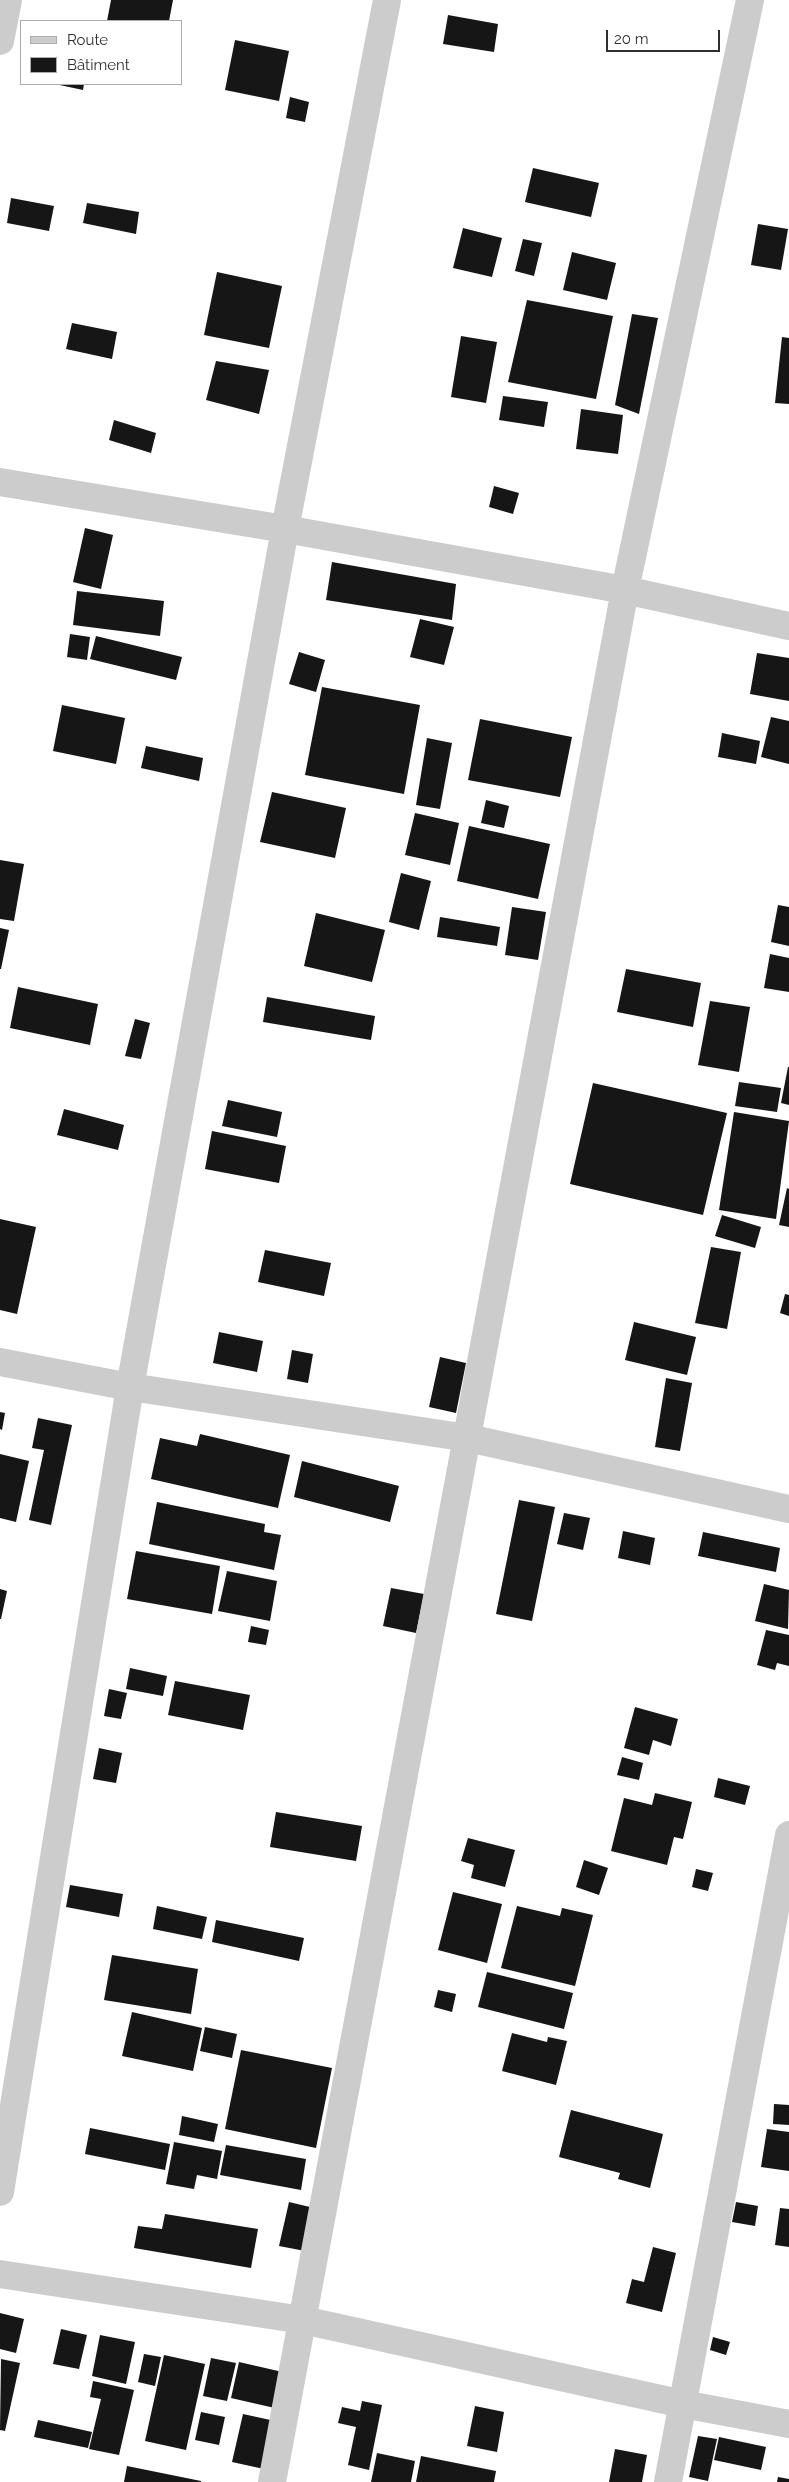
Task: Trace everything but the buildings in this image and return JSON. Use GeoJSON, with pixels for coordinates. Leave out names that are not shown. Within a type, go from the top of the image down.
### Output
{"type":"FeatureCollection","features":[{"type":"Feature","properties":{"kind":"street"},"geometry":{"type":"LineString","coordinates":[[0,41],[8,0]]}},
{"type":"Feature","properties":{"kind":"street"},"geometry":{"type":"LineString","coordinates":[[0,2192],[130,1387],[285,529],[387,0]]}},
{"type":"Feature","properties":{"kind":"street"},"geometry":{"type":"LineString","coordinates":[[272,2482],[625,590],[750,0]]}},
{"type":"Feature","properties":{"kind":"street"},"geometry":{"type":"LineString","coordinates":[[0,482],[285,529],[625,590],[789,626]]}},
{"type":"Feature","properties":{"kind":"street"},"geometry":{"type":"LineString","coordinates":[[0,1362],[130,1387],[468,1438],[789,1509]]}},
{"type":"Feature","properties":{"kind":"street"},"geometry":{"type":"LineString","coordinates":[[668,2482],[789,1835]]}},
{"type":"Feature","properties":{"kind":"street"},"geometry":{"type":"LineString","coordinates":[[0,2274],[303,2320],[682,2404],[789,2424]]}}]}
